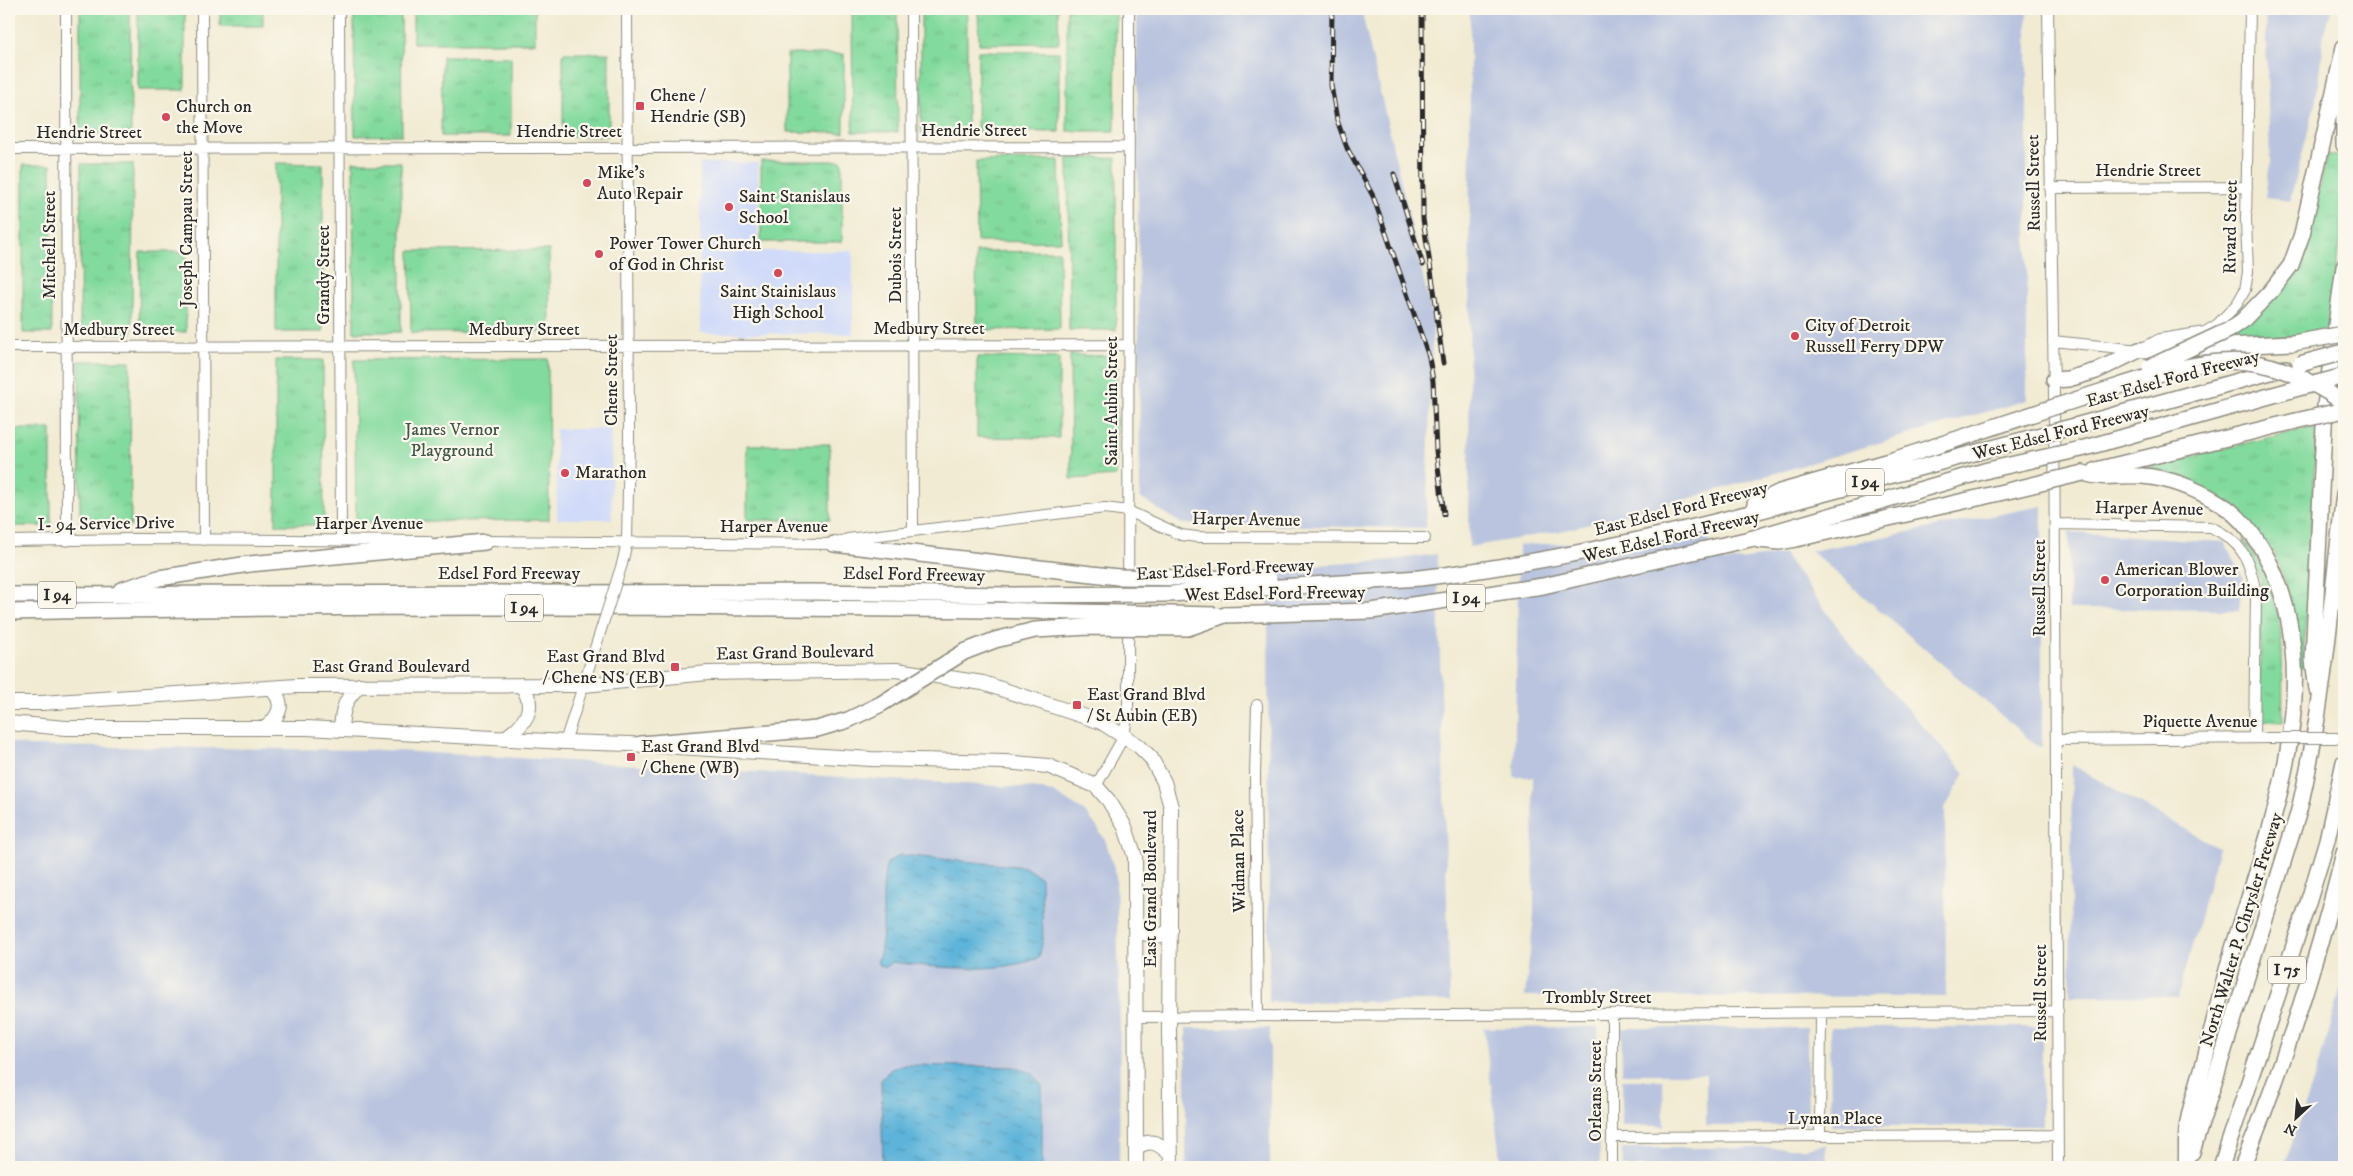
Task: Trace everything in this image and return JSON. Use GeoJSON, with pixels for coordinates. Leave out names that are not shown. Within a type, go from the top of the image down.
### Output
{"type":"FeatureCollection","features":[{"type":"Feature","properties":{"kind":"highway"},"geometry":{"type":"LineString","coordinates":[[2082,398],[2223,333],[2242,321],[2271,291],[2291,265],[2302,234],[2344,47]]}},
{"type":"Feature","properties":{"kind":"highway"},"geometry":{"type":"LineString","coordinates":[[2344,88],[2344,145]]}},
{"type":"Feature","properties":{"kind":"highway"},"geometry":{"type":"LineString","coordinates":[[2321,700],[2315,681],[2313,660],[2325,406],[2344,267]]}},
{"type":"Feature","properties":{"kind":"highway"},"geometry":{"type":"LineString","coordinates":[[2054,380],[2068,379],[2096,371],[2139,350],[2293,344],[2344,334]]}},
{"type":"Feature","properties":{"kind":"highway","name":"East Edsel Ford Freeway"},"geometry":{"type":"LineString","coordinates":[[1009,595],[1170,594],[1420,578],[1544,559],[1725,518],[2075,426],[2344,352]]}},
{"type":"Feature","properties":{"kind":"highway"},"geometry":{"type":"LineString","coordinates":[[1740,514],[1760,500],[1780,492],[1893,460],[2188,365],[2237,361],[2285,370],[2323,388],[2344,403]]}},
{"type":"Feature","properties":{"kind":"highway","name":"West Edsel Ford Freeway"},"geometry":{"type":"LineString","coordinates":[[987,610],[1225,615],[1371,611],[1543,586],[1750,539],[1988,470],[2081,449],[2344,376]]}},
{"type":"Feature","properties":{"kind":"highway"},"geometry":{"type":"LineString","coordinates":[[1750,539],[1779,542],[1796,540],[2083,473],[2131,469],[2296,421],[2344,410]]}},
{"type":"Feature","properties":{"kind":"highway"},"geometry":{"type":"LineString","coordinates":[[2131,469],[2154,478],[2183,485],[2222,505],[2239,520],[2265,553],[2277,578],[2288,616],[2294,652],[2293,711],[2284,769],[2268,834],[2231,954],[2187,1128],[2186,1167]]}},
{"type":"Feature","properties":{"kind":"highway","name":"I 75"},"geometry":{"type":"LineString","coordinates":[[2321,700],[2344,494]]}},
{"type":"Feature","properties":{"kind":"highway"},"geometry":{"type":"LineString","coordinates":[[105,595],[159,578],[249,564],[485,542]]}},
{"type":"Feature","properties":{"kind":"highway"},"geometry":{"type":"LineString","coordinates":[[834,544],[1118,576],[1420,578]]}},
{"type":"Feature","properties":{"kind":"highway","name":"Edsel Ford Freeway"},"geometry":{"type":"LineString","coordinates":[[9,595],[814,592],[1009,595]]}},
{"type":"Feature","properties":{"kind":"highway","name":"Edsel Ford Freeway"},"geometry":{"type":"LineString","coordinates":[[9,612],[212,608],[763,607],[987,610]]}},
{"type":"Feature","properties":{"kind":"highway"},"geometry":{"type":"LineString","coordinates":[[642,744],[817,729],[848,720],[881,704],[964,652],[995,640],[1035,630],[1089,627],[1188,628],[1225,615]]}},
{"type":"Feature","properties":{"kind":"highway","name":"North Walter P. Chrysler Freeway"},"geometry":{"type":"LineString","coordinates":[[2186,1167],[2298,814],[2309,768],[2321,700]]}},
{"type":"Feature","properties":{"kind":"highway","name":"I 75"},"geometry":{"type":"LineString","coordinates":[[2221,1167],[2308,904],[2327,840],[2344,762]]}},
{"type":"Feature","properties":{"kind":"highway"},"geometry":{"type":"LineString","coordinates":[[2242,1167],[2277,1077],[2331,904],[2344,853]]}},
{"type":"Feature","properties":{"kind":"main road","name":"East Grand Boulevard"},"geometry":{"type":"LineString","coordinates":[[9,703],[41,703],[271,688],[360,685],[584,685],[708,673],[896,670],[983,683],[1101,722],[1139,746],[1151,758],[1164,782],[1171,807],[1171,1161]]}},
{"type":"Feature","properties":{"kind":"main road"},"geometry":{"type":"LineString","coordinates":[[342,730],[343,706],[351,693],[360,685]]}},
{"type":"Feature","properties":{"kind":"main road"},"geometry":{"type":"LineString","coordinates":[[503,739],[521,726],[528,715],[529,698],[521,685]]}},
{"type":"Feature","properties":{"kind":"main road"},"geometry":{"type":"LineString","coordinates":[[267,727],[274,720],[280,709],[280,699],[271,688]]}},
{"type":"Feature","properties":{"kind":"main road","name":"East Grand Boulevard"},"geometry":{"type":"LineString","coordinates":[[9,723],[66,728],[267,727],[342,730],[565,742],[642,744],[871,759],[1005,762],[1048,766],[1096,786],[1116,812],[1131,844],[1136,868],[1136,1167]]}},
{"type":"Feature","properties":{"kind":"main road"},"geometry":{"type":"LineString","coordinates":[[1136,928],[1145,934],[1156,937],[1171,930]]}},
{"type":"Feature","properties":{"kind":"main road"},"geometry":{"type":"LineString","coordinates":[[1136,1148],[1150,1141],[1156,1143],[1171,1161]]}},
{"type":"Feature","properties":{"kind":"street","name":"Mitchell Street"},"geometry":{"type":"LineString","coordinates":[[66,9],[67,541]]}},
{"type":"Feature","properties":{"kind":"street","name":"Joseph Campau Street"},"geometry":{"type":"LineString","coordinates":[[202,9],[204,540]]}},
{"type":"Feature","properties":{"kind":"street","name":"Grandy Street"},"geometry":{"type":"LineString","coordinates":[[339,9],[341,540]]}},
{"type":"Feature","properties":{"kind":"street","name":"Chene Street"},"geometry":{"type":"LineString","coordinates":[[565,742],[622,564],[626,542],[628,346],[627,9]]}},
{"type":"Feature","properties":{"kind":"street","name":"Dubois Street"},"geometry":{"type":"LineString","coordinates":[[911,9],[913,531]]}},
{"type":"Feature","properties":{"kind":"street","name":"Saint Aubin Street"},"geometry":{"type":"LineString","coordinates":[[1096,786],[1124,736],[1128,711],[1129,9]]}},
{"type":"Feature","properties":{"kind":"street","name":"Russell Street"},"geometry":{"type":"LineString","coordinates":[[2048,9],[2056,524],[2058,1167]]}},
{"type":"Feature","properties":{"kind":"street","name":"Rivard Street"},"geometry":{"type":"LineString","coordinates":[[2139,350],[2160,339],[2205,332],[2218,324],[2237,304],[2245,290],[2248,272],[2247,187],[2250,9]]}},
{"type":"Feature","properties":{"kind":"street","name":"Hendrie Street"},"geometry":{"type":"LineString","coordinates":[[9,149],[1129,147]]}},
{"type":"Feature","properties":{"kind":"street","name":"Hendrie Street"},"geometry":{"type":"LineString","coordinates":[[2050,188],[2247,187]]}},
{"type":"Feature","properties":{"kind":"street"},"geometry":{"type":"LineString","coordinates":[[2053,341],[2126,347],[2139,350]]}},
{"type":"Feature","properties":{"kind":"street","name":"Medbury Street"},"geometry":{"type":"LineString","coordinates":[[9,347],[1128,345]]}},
{"type":"Feature","properties":{"kind":"street","name":"Harper Avenue"},"geometry":{"type":"LineString","coordinates":[[204,540],[834,544],[848,539],[1105,508],[1128,511],[1181,534],[1196,537],[1425,538]]}},
{"type":"Feature","properties":{"kind":"street","name":"Harper Avenue"},"geometry":{"type":"LineString","coordinates":[[2056,524],[2210,527],[2225,533],[2236,543],[2244,553],[2252,571],[2256,594],[2254,738]]}},
{"type":"Feature","properties":{"kind":"street","name":"I- 94 Service Drive"},"geometry":{"type":"LineString","coordinates":[[9,541],[204,540]]}},
{"type":"Feature","properties":{"kind":"street","name":"Widman Place"},"geometry":{"type":"LineString","coordinates":[[1257,705],[1255,774],[1258,1016]]}},
{"type":"Feature","properties":{"kind":"street","name":"Piquette Avenue"},"geometry":{"type":"LineString","coordinates":[[2057,740],[2344,738]]}},
{"type":"Feature","properties":{"kind":"street","name":"Trombly Street"},"geometry":{"type":"LineString","coordinates":[[1136,1017],[2058,1011]]}},
{"type":"Feature","properties":{"kind":"street"},"geometry":{"type":"LineString","coordinates":[[1820,1135],[1821,1013]]}},
{"type":"Feature","properties":{"kind":"street","name":"Orleans Street"},"geometry":{"type":"LineString","coordinates":[[1612,1014],[1612,1167]]}},
{"type":"Feature","properties":{"kind":"street","name":"Lyman Place"},"geometry":{"type":"LineString","coordinates":[[1612,1137],[2058,1135]]}},
{"type":"Feature","properties":{"kind":"shaded area"},"geometry":{"type":"Polygon","coordinates":[[[1137,9],[1361,9],[1433,320],[1426,528],[1182,524],[1140,498],[1137,9]]]}},
{"type":"Feature","properties":{"kind":"shaded area"},"geometry":{"type":"Polygon","coordinates":[[[1470,9],[2027,9],[2027,400],[1656,508],[1561,531],[1469,547],[1470,9]]]}},
{"type":"Feature","properties":{"kind":"shaded area"},"geometry":{"type":"Polygon","coordinates":[[[2265,9],[2332,9],[2324,32],[2316,100],[2290,201],[2265,198],[2270,162],[2265,9]]]}},
{"type":"Feature","properties":{"kind":"shaded area","name":"Saint Stanislaus School"},"geometry":{"type":"Polygon","coordinates":[[[700,163],[758,163],[758,251],[853,251],[853,334],[700,333],[700,163]]]}},
{"type":"Feature","properties":{"kind":"shaded area"},"geometry":{"type":"Polygon","coordinates":[[[556,429],[611,429],[612,519],[557,519],[556,429]]]}},
{"type":"Feature","properties":{"kind":"shaded area"},"geometry":{"type":"Polygon","coordinates":[[[2042,506],[2042,747],[2037,746],[1811,551],[2042,506]]]}},
{"type":"Feature","properties":{"kind":"shaded area"},"geometry":{"type":"Polygon","coordinates":[[[2069,532],[2225,542],[2243,577],[2239,610],[2069,609],[2069,532]]]}},
{"type":"Feature","properties":{"kind":"shaded area"},"geometry":{"type":"Polygon","coordinates":[[[1706,538],[1724,562],[1784,554],[1857,653],[1965,773],[1945,808],[1946,997],[1525,996],[1534,915],[1533,777],[1514,777],[1519,545],[1706,538]]]}},
{"type":"Feature","properties":{"kind":"shaded area"},"geometry":{"type":"Polygon","coordinates":[[[1437,554],[1450,1001],[1269,1002],[1268,568],[1383,561],[1437,554]]]}},
{"type":"Feature","properties":{"kind":"shaded area"},"geometry":{"type":"Polygon","coordinates":[[[9,742],[29,746],[381,750],[1032,788],[1053,792],[1085,812],[1097,827],[1106,842],[1116,875],[1120,1029],[1119,1167],[9,1167],[9,742]]]}},
{"type":"Feature","properties":{"kind":"shaded area"},"geometry":{"type":"Polygon","coordinates":[[[2072,765],[2219,848],[2178,997],[2070,996],[2072,765]]]}},
{"type":"Feature","properties":{"kind":"shaded area"},"geometry":{"type":"Polygon","coordinates":[[[2344,976],[2344,1167],[2284,1167],[2326,1043],[2344,976]]]}},
{"type":"Feature","properties":{"kind":"shaded area"},"geometry":{"type":"Polygon","coordinates":[[[1598,1027],[1600,1167],[1501,1167],[1484,1028],[1598,1027]]]}},
{"type":"Feature","properties":{"kind":"shaded area"},"geometry":{"type":"Polygon","coordinates":[[[1830,1027],[2042,1027],[2042,1126],[1831,1126],[1830,1027]]]}},
{"type":"Feature","properties":{"kind":"shaded area"},"geometry":{"type":"Polygon","coordinates":[[[1186,1028],[1270,1028],[1270,1167],[1186,1167],[1186,1028]]]}},
{"type":"Feature","properties":{"kind":"shaded area"},"geometry":{"type":"Polygon","coordinates":[[[1621,1028],[1807,1028],[1808,1125],[1706,1126],[1706,1074],[1622,1074],[1621,1028]]]}},
{"type":"Feature","properties":{"kind":"shaded area"},"geometry":{"type":"Polygon","coordinates":[[[1622,1080],[1663,1080],[1664,1126],[1622,1126],[1622,1080]]]}},
{"type":"Feature","properties":{"kind":"shaded area"},"geometry":{"type":"Polygon","coordinates":[[[1826,1144],[1827,1167],[1623,1167],[1622,1148],[1806,1148],[1826,1144]]]}},
{"type":"Feature","properties":{"kind":"green space"},"geometry":{"type":"Polygon","coordinates":[[[80,9],[130,9],[131,134],[80,134],[80,9]]]}},
{"type":"Feature","properties":{"kind":"green space"},"geometry":{"type":"Polygon","coordinates":[[[138,9],[185,9],[185,90],[138,90],[138,9]]]}},
{"type":"Feature","properties":{"kind":"green space"},"geometry":{"type":"Polygon","coordinates":[[[220,9],[263,9],[263,26],[220,26],[220,9]]]}},
{"type":"Feature","properties":{"kind":"green space"},"geometry":{"type":"Polygon","coordinates":[[[413,9],[535,9],[535,43],[413,43],[413,9]]]}},
{"type":"Feature","properties":{"kind":"green space"},"geometry":{"type":"Polygon","coordinates":[[[852,9],[897,9],[898,132],[853,132],[852,9]]]}},
{"type":"Feature","properties":{"kind":"green space"},"geometry":{"type":"Polygon","coordinates":[[[921,9],[967,9],[967,133],[921,133],[921,9]]]}},
{"type":"Feature","properties":{"kind":"green space"},"geometry":{"type":"Polygon","coordinates":[[[978,9],[1058,9],[1059,43],[979,44],[978,9]]]}},
{"type":"Feature","properties":{"kind":"green space"},"geometry":{"type":"Polygon","coordinates":[[[1067,9],[1116,9],[1115,131],[1067,131],[1067,9]]]}},
{"type":"Feature","properties":{"kind":"green space"},"geometry":{"type":"Polygon","coordinates":[[[401,10],[402,135],[355,136],[354,11],[401,10]]]}},
{"type":"Feature","properties":{"kind":"green space"},"geometry":{"type":"Polygon","coordinates":[[[978,51],[1059,52],[1059,132],[977,131],[978,51]]]}},
{"type":"Feature","properties":{"kind":"green space"},"geometry":{"type":"Polygon","coordinates":[[[563,53],[609,53],[609,136],[563,136],[563,53]]]}},
{"type":"Feature","properties":{"kind":"green space"},"geometry":{"type":"Polygon","coordinates":[[[787,54],[844,54],[844,133],[787,132],[787,54]]]}},
{"type":"Feature","properties":{"kind":"green space"},"geometry":{"type":"Polygon","coordinates":[[[442,56],[511,57],[511,136],[441,136],[442,56]]]}},
{"type":"Feature","properties":{"kind":"green space"},"geometry":{"type":"Polygon","coordinates":[[[2344,147],[2344,200],[2329,329],[2298,335],[2230,342],[2226,336],[2304,244],[2328,154],[2340,157],[2344,147]]]}},
{"type":"Feature","properties":{"kind":"green space"},"geometry":{"type":"Polygon","coordinates":[[[1068,158],[1116,158],[1116,330],[1069,330],[1068,158]]]}},
{"type":"Feature","properties":{"kind":"green space"},"geometry":{"type":"Polygon","coordinates":[[[1059,160],[1061,241],[977,242],[976,161],[1059,160]]]}},
{"type":"Feature","properties":{"kind":"green space"},"geometry":{"type":"Polygon","coordinates":[[[761,161],[842,161],[842,242],[761,242],[761,161]]]}},
{"type":"Feature","properties":{"kind":"green space"},"geometry":{"type":"Polygon","coordinates":[[[353,162],[401,162],[401,332],[354,332],[353,162]]]}},
{"type":"Feature","properties":{"kind":"green space"},"geometry":{"type":"Polygon","coordinates":[[[276,163],[323,164],[323,332],[276,332],[276,163]]]}},
{"type":"Feature","properties":{"kind":"green space"},"geometry":{"type":"Polygon","coordinates":[[[81,164],[133,164],[132,334],[80,333],[81,164]]]}},
{"type":"Feature","properties":{"kind":"green space"},"geometry":{"type":"Polygon","coordinates":[[[23,165],[51,165],[52,333],[23,333],[23,165]]]}},
{"type":"Feature","properties":{"kind":"green space"},"geometry":{"type":"Polygon","coordinates":[[[549,250],[550,332],[411,333],[410,251],[549,250]]]}},
{"type":"Feature","properties":{"kind":"green space"},"geometry":{"type":"Polygon","coordinates":[[[1059,251],[1060,329],[977,330],[976,252],[1059,251]]]}},
{"type":"Feature","properties":{"kind":"green space"},"geometry":{"type":"Polygon","coordinates":[[[140,252],[186,252],[186,332],[139,332],[140,252]]]}},
{"type":"Feature","properties":{"kind":"green space"},"geometry":{"type":"Polygon","coordinates":[[[1070,355],[1117,356],[1116,476],[1071,479],[1070,355]]]}},
{"type":"Feature","properties":{"kind":"green space"},"geometry":{"type":"Polygon","coordinates":[[[977,357],[1059,358],[1059,438],[977,437],[977,357]]]}},
{"type":"Feature","properties":{"kind":"green space","name":"James Vernor Playground"},"geometry":{"type":"Polygon","coordinates":[[[548,359],[549,520],[356,522],[354,360],[548,359]]]}},
{"type":"Feature","properties":{"kind":"green space"},"geometry":{"type":"Polygon","coordinates":[[[276,360],[323,360],[324,525],[276,525],[276,360]]]}},
{"type":"Feature","properties":{"kind":"green space"},"geometry":{"type":"Polygon","coordinates":[[[79,361],[130,361],[131,526],[80,525],[79,361]]]}},
{"type":"Feature","properties":{"kind":"green space"},"geometry":{"type":"Polygon","coordinates":[[[2317,426],[2303,668],[2299,668],[2292,608],[2287,587],[2274,551],[2272,552],[2180,477],[2148,467],[2317,426]]]}},
{"type":"Feature","properties":{"kind":"green space"},"geometry":{"type":"Polygon","coordinates":[[[9,429],[51,429],[51,526],[9,526],[9,429]]]}},
{"type":"Feature","properties":{"kind":"green space"},"geometry":{"type":"Polygon","coordinates":[[[830,444],[830,520],[747,520],[747,445],[830,444]]]}},
{"type":"Feature","properties":{"kind":"green space"},"geometry":{"type":"Polygon","coordinates":[[[2243,539],[2258,561],[2269,583],[2276,605],[2282,649],[2283,722],[2260,721],[2260,579],[2243,539]]]}},
{"type":"Feature","properties":{"kind":"water"},"geometry":{"type":"Polygon","coordinates":[[[900,855],[1025,867],[1041,878],[1043,939],[1039,958],[1022,963],[986,968],[947,968],[892,962],[884,968],[877,963],[881,951],[883,926],[884,875],[887,863],[900,855]]]}},
{"type":"Feature","properties":{"kind":"water"},"geometry":{"type":"Polygon","coordinates":[[[905,1065],[1014,1067],[1033,1074],[1042,1086],[1042,1167],[883,1167],[881,1080],[891,1069],[905,1065]]]}},
{"type":"Feature","properties":{"kind":"railway"},"geometry":{"type":"LineString","coordinates":[[1332,9],[1331,85],[1337,120],[1347,148],[1373,196],[1429,357],[1433,381],[1436,451],[1444,514]]}},
{"type":"Feature","properties":{"kind":"railway"},"geometry":{"type":"LineString","coordinates":[[1422,9],[1423,219],[1438,316]]}},
{"type":"Feature","properties":{"kind":"railway"},"geometry":{"type":"LineString","coordinates":[[1394,174],[1423,265]]}},
{"type":"Feature","properties":{"kind":"railway"},"geometry":{"type":"LineString","coordinates":[[1436,310],[1443,363]]}},
{"type":"Feature","properties":{"kind":"place","name":"Chene / Hendrie (SB)"},"geometry":{"type":"Point","coordinates":[640,106]}},
{"type":"Feature","properties":{"kind":"place","name":"Church on the Move"},"geometry":{"type":"Point","coordinates":[166,117]}},
{"type":"Feature","properties":{"kind":"place","name":"Mike's Auto Repair"},"geometry":{"type":"Point","coordinates":[587,183]}},
{"type":"Feature","properties":{"kind":"place","name":"Saint Stanislaus School"},"geometry":{"type":"Point","coordinates":[729,207]}},
{"type":"Feature","properties":{"kind":"place","name":"Power Tower Church of God in Christ"},"geometry":{"type":"Point","coordinates":[599,254]}},
{"type":"Feature","properties":{"kind":"place","name":"Saint Stainislaus High School"},"geometry":{"type":"Point","coordinates":[778,273]}},
{"type":"Feature","properties":{"kind":"place","name":"City of Detroit Russell Ferry DPW"},"geometry":{"type":"Point","coordinates":[1795,336]}},
{"type":"Feature","properties":{"kind":"place","name":"Marathon"},"geometry":{"type":"Point","coordinates":[565,473]}},
{"type":"Feature","properties":{"kind":"place","name":"American Blower Corporation Building"},"geometry":{"type":"Point","coordinates":[2105,580]}},
{"type":"Feature","properties":{"kind":"place","name":"East Grand Blvd / Chene NS (EB)"},"geometry":{"type":"Point","coordinates":[675,667]}},
{"type":"Feature","properties":{"kind":"place","name":"East Grand Blvd / St Aubin (EB)"},"geometry":{"type":"Point","coordinates":[1077,705]}},
{"type":"Feature","properties":{"kind":"place","name":"East Grand Blvd / Chene (WB)"},"geometry":{"type":"Point","coordinates":[631,757]}}]}
